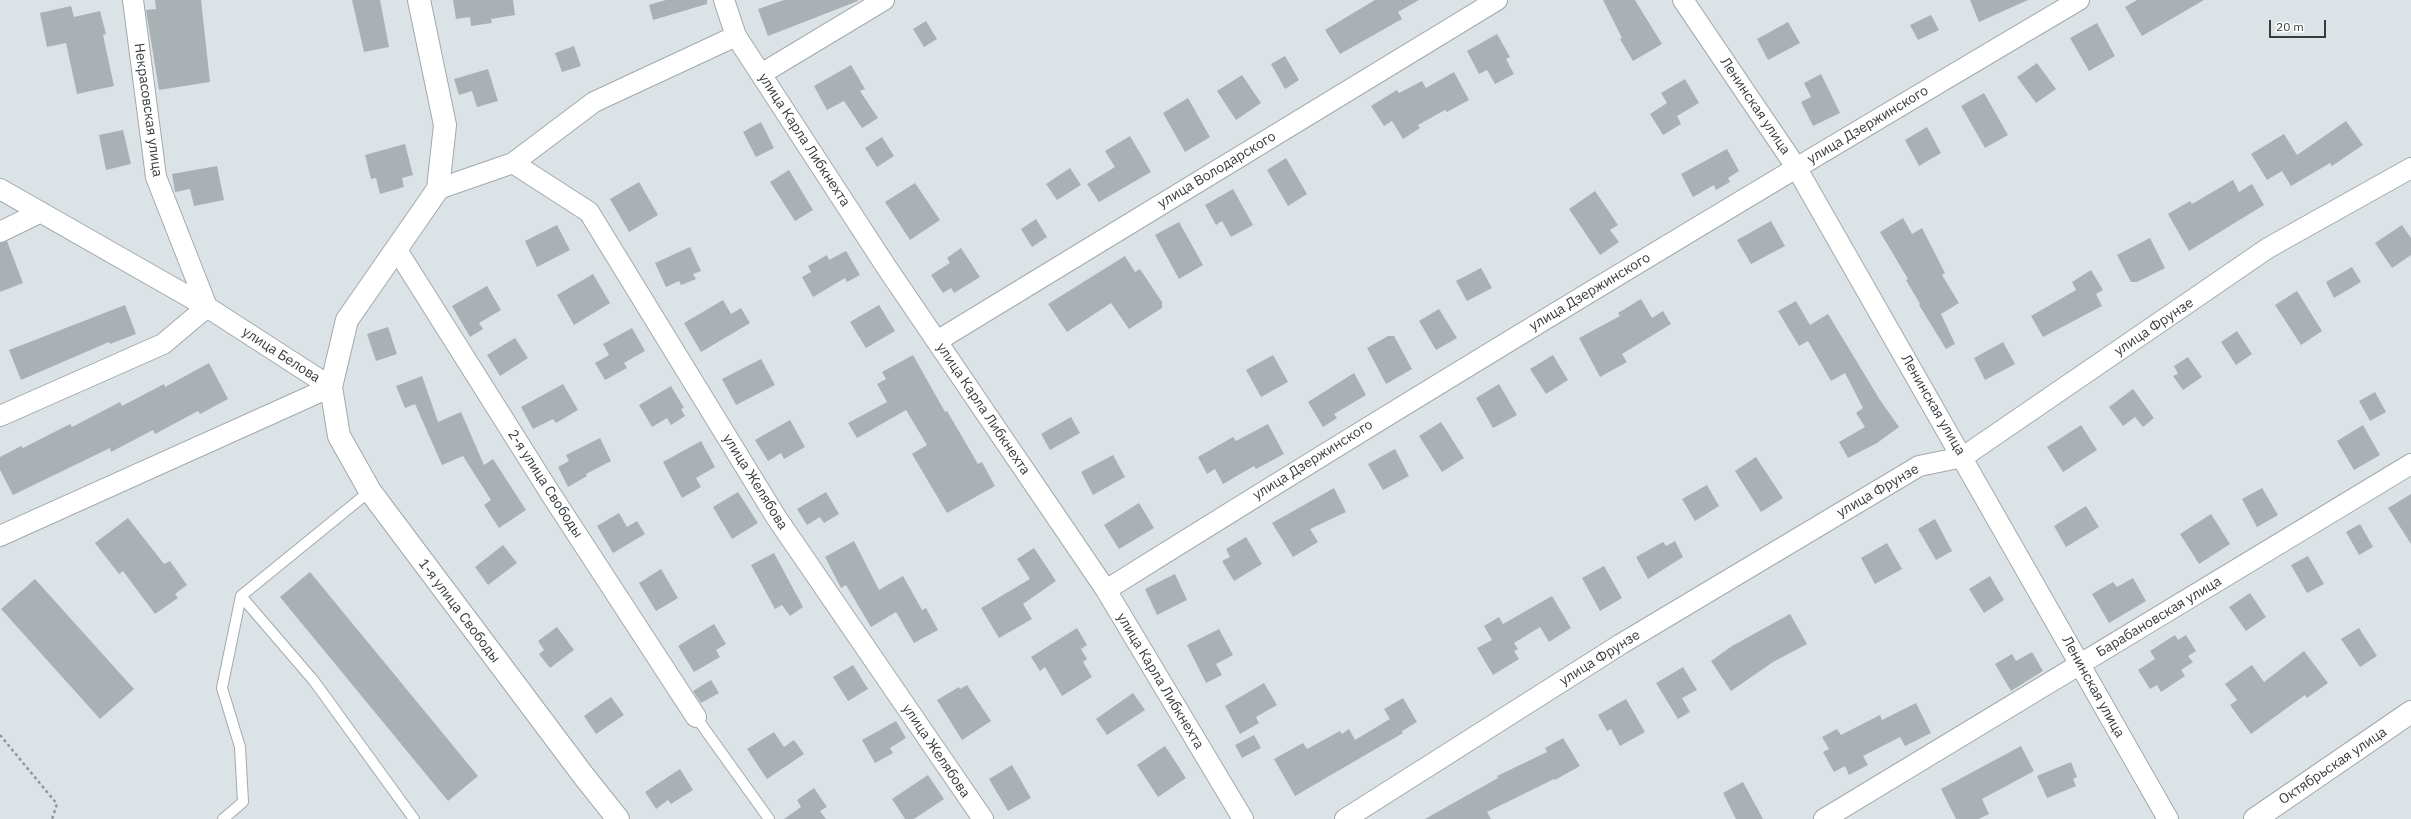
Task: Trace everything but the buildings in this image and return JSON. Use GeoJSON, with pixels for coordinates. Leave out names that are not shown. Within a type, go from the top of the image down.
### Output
{"type":"FeatureCollection","features":[{"type":"Feature","properties":{"kind":"street","name":"Некрасовская улица"},"geometry":{"type":"LineString","coordinates":[[133,0],[156,177],[207,307]]}},
{"type":"Feature","properties":{"kind":"street"},"geometry":{"type":"LineString","coordinates":[[331,387],[347,320],[438,190],[445,125],[419,0]]}},
{"type":"Feature","properties":{"kind":"street","name":"улица Карла Либкнехта"},"geometry":{"type":"LineString","coordinates":[[724,0],[736,36],[937,341],[1106,590],[1243,819]]}},
{"type":"Feature","properties":{"kind":"street"},"geometry":{"type":"LineString","coordinates":[[761,74],[884,0]]}},
{"type":"Feature","properties":{"kind":"street","name":"улица Володарского"},"geometry":{"type":"LineString","coordinates":[[937,341],[1497,0]]}},
{"type":"Feature","properties":{"kind":"street","name":"Ленинская улица"},"geometry":{"type":"LineString","coordinates":[[1683,0],[1796,167],[1963,457],[2168,819]]}},
{"type":"Feature","properties":{"kind":"street","name":"улица Дзержинского"},"geometry":{"type":"LineString","coordinates":[[1106,590],[1376,421],[1796,167],[2079,0]]}},
{"type":"Feature","properties":{"kind":"street"},"geometry":{"type":"LineString","coordinates":[[438,190],[514,163],[594,102],[736,36]]}},
{"type":"Feature","properties":{"kind":"street","name":"улица Желябова"},"geometry":{"type":"LineString","coordinates":[[514,163],[589,212],[776,517],[983,819]]}},
{"type":"Feature","properties":{"kind":"street","name":"улица Фрунзе"},"geometry":{"type":"LineString","coordinates":[[1345,819],[1621,644],[1920,466],[1963,457],[2268,248],[2411,168]]}},
{"type":"Feature","properties":{"kind":"street","name":"улица Белова"},"geometry":{"type":"LineString","coordinates":[[0,190],[207,307],[331,387]]}},
{"type":"Feature","properties":{"kind":"street"},"geometry":{"type":"LineString","coordinates":[[0,232],[41,212]]}},
{"type":"Feature","properties":{"kind":"street","name":"2-я улица Свободы"},"geometry":{"type":"LineString","coordinates":[[396,250],[552,496],[696,717]]}},
{"type":"Feature","properties":{"kind":"street"},"geometry":{"type":"LineString","coordinates":[[0,416],[163,344],[207,307]]}},
{"type":"Feature","properties":{"kind":"street","name":"улица Белова"},"geometry":{"type":"LineString","coordinates":[[0,536],[331,387]]}},
{"type":"Feature","properties":{"kind":"street","name":"1-я улица Свободы"},"geometry":{"type":"LineString","coordinates":[[331,387],[339,436],[370,491],[564,750],[618,819]]}},
{"type":"Feature","properties":{"kind":"street","name":"Барабановская улица"},"geometry":{"type":"LineString","coordinates":[[1824,819],[2081,665],[2411,464]]}},
{"type":"Feature","properties":{"kind":"street","name":"Октябрьская улица"},"geometry":{"type":"LineString","coordinates":[[2255,819],[2411,712]]}},
{"type":"Feature","properties":{"kind":"lane"},"geometry":{"type":"LineString","coordinates":[[223,819],[242,802],[240,747],[222,688],[241,596],[370,491]]}},
{"type":"Feature","properties":{"kind":"lane"},"geometry":{"type":"LineString","coordinates":[[241,596],[314,681],[414,819]]}},
{"type":"Feature","properties":{"kind":"lane"},"geometry":{"type":"LineString","coordinates":[[696,717],[770,819]]}},
{"type":"Feature","properties":{"kind":"path"},"geometry":{"type":"LineString","coordinates":[[0,735],[57,804],[52,819]]}}]}
